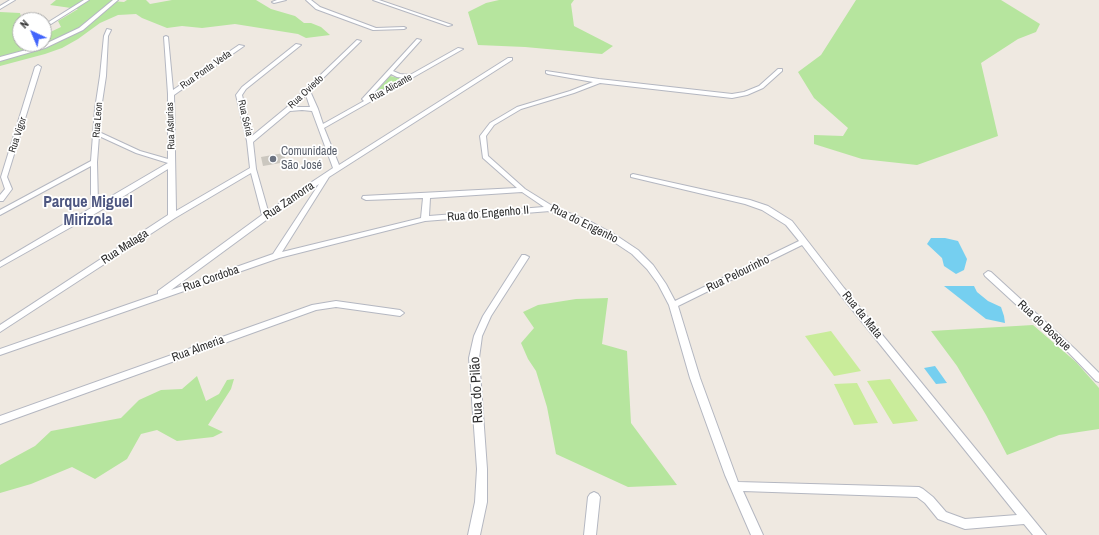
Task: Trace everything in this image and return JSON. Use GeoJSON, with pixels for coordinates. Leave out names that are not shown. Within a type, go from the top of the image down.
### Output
{"type":"FeatureCollection","features":[{"type":"Feature","properties":{"kind":"street"},"geometry":{"type":"LineString","coordinates":[[0,8],[13,0]]}},
{"type":"Feature","properties":{"kind":"street"},"geometry":{"type":"LineString","coordinates":[[52,21],[87,0]]}},
{"type":"Feature","properties":{"kind":"street"},"geometry":{"type":"LineString","coordinates":[[0,59],[43,47],[81,29],[116,0]]}},
{"type":"Feature","properties":{"kind":"street"},"geometry":{"type":"LineString","coordinates":[[274,2],[284,0]]}},
{"type":"Feature","properties":{"kind":"street"},"geometry":{"type":"LineString","coordinates":[[308,0],[318,8],[375,29],[404,28]]}},
{"type":"Feature","properties":{"kind":"street"},"geometry":{"type":"LineString","coordinates":[[375,0],[450,25]]}},
{"type":"Feature","properties":{"kind":"street","name":"Rua Leon"},"geometry":{"type":"LineString","coordinates":[[95,210],[94,162],[98,109],[103,76],[106,36],[109,30]]}},
{"type":"Feature","properties":{"kind":"street","name":"Rua Asturias"},"geometry":{"type":"LineString","coordinates":[[166,37],[171,94],[172,216]]}},
{"type":"Feature","properties":{"kind":"street"},"geometry":{"type":"LineString","coordinates":[[359,106],[419,40]]}},
{"type":"Feature","properties":{"kind":"street","name":"Rua Oviedo"},"geometry":{"type":"LineString","coordinates":[[250,141],[288,109],[359,41]]}},
{"type":"Feature","properties":{"kind":"street","name":"Rua Sória"},"geometry":{"type":"LineString","coordinates":[[266,216],[252,169],[250,141],[239,95],[244,88],[298,45]]}},
{"type":"Feature","properties":{"kind":"street","name":"Rua Ponta Veda"},"geometry":{"type":"LineString","coordinates":[[171,94],[240,46]]}},
{"type":"Feature","properties":{"kind":"street","name":"Rua Alicante"},"geometry":{"type":"LineString","coordinates":[[322,127],[460,49]]}},
{"type":"Feature","properties":{"kind":"street","name":"Rua Zamorra"},"geometry":{"type":"LineString","coordinates":[[154,298],[266,216],[336,169],[510,59]]}},
{"type":"Feature","properties":{"kind":"street","name":"Rua Vigor"},"geometry":{"type":"LineString","coordinates":[[0,199],[9,189],[2,176],[38,67]]}},
{"type":"Feature","properties":{"kind":"street"},"geometry":{"type":"LineString","coordinates":[[548,72],[598,81],[732,96],[745,94],[761,87],[780,70]]}},
{"type":"Feature","properties":{"kind":"street"},"geometry":{"type":"LineString","coordinates":[[391,72],[399,76],[411,76]]}},
{"type":"Feature","properties":{"kind":"street","name":"Rua do Engenho"},"geometry":{"type":"LineString","coordinates":[[598,81],[572,92],[519,108],[492,124],[483,136],[485,157],[523,190],[551,208],[586,223],[614,238],[635,252],[650,266],[673,305],[695,378],[735,486],[757,535]]}},
{"type":"Feature","properties":{"kind":"street"},"geometry":{"type":"LineString","coordinates":[[307,91],[322,127],[336,169]]}},
{"type":"Feature","properties":{"kind":"street"},"geometry":{"type":"LineString","coordinates":[[288,109],[315,109]]}},
{"type":"Feature","properties":{"kind":"street"},"geometry":{"type":"LineString","coordinates":[[97,133],[138,152],[172,163]]}},
{"type":"Feature","properties":{"kind":"street"},"geometry":{"type":"LineString","coordinates":[[0,213],[94,162]]}},
{"type":"Feature","properties":{"kind":"street"},"geometry":{"type":"LineString","coordinates":[[0,265],[172,163]]}},
{"type":"Feature","properties":{"kind":"street","name":"Rua Malaga"},"geometry":{"type":"LineString","coordinates":[[0,329],[172,216],[252,169]]}},
{"type":"Feature","properties":{"kind":"street"},"geometry":{"type":"LineString","coordinates":[[276,256],[327,176]]}},
{"type":"Feature","properties":{"kind":"street","name":"Rua da Mata"},"geometry":{"type":"LineString","coordinates":[[633,176],[729,197],[765,208],[789,223],[797,231],[803,242],[1040,535]]}},
{"type":"Feature","properties":{"kind":"street"},"geometry":{"type":"LineString","coordinates":[[366,198],[523,190]]}},
{"type":"Feature","properties":{"kind":"street"},"geometry":{"type":"LineString","coordinates":[[425,220],[427,196]]}},
{"type":"Feature","properties":{"kind":"street","name":"Rua do Engenho II"},"geometry":{"type":"LineString","coordinates":[[425,220],[551,208]]}},
{"type":"Feature","properties":{"kind":"street","name":"Rua Cordoba"},"geometry":{"type":"LineString","coordinates":[[0,352],[276,256],[425,220]]}},
{"type":"Feature","properties":{"kind":"street","name":"Rua Pelourinho"},"geometry":{"type":"LineString","coordinates":[[673,305],[803,242]]}},
{"type":"Feature","properties":{"kind":"street","name":"Rua do Pilão"},"geometry":{"type":"LineString","coordinates":[[474,535],[481,502],[482,469],[474,358],[478,336],[487,316],[525,257]]}},
{"type":"Feature","properties":{"kind":"street","name":"Rua do Bosque"},"geometry":{"type":"LineString","coordinates":[[988,274],[1072,351],[1099,379]]}},
{"type":"Feature","properties":{"kind":"street","name":"Rua Almeria"},"geometry":{"type":"LineString","coordinates":[[0,420],[315,307],[336,304],[400,313]]}},
{"type":"Feature","properties":{"kind":"street"},"geometry":{"type":"LineString","coordinates":[[735,486],[919,492],[929,500],[942,516],[965,524],[1027,519]]}},
{"type":"Feature","properties":{"kind":"street"},"geometry":{"type":"LineString","coordinates":[[590,535],[594,497]]}},
{"type":"Feature","properties":{"kind":"green space"},"geometry":{"type":"Polygon","coordinates":[[[56,0],[112,0],[124,2],[127,0],[146,0],[150,4],[172,0],[256,0],[271,9],[295,16],[304,23],[311,23],[321,27],[330,35],[306,38],[298,34],[235,24],[202,28],[182,26],[167,28],[136,14],[118,15],[100,23],[78,39],[62,48],[52,52],[52,31],[61,27],[58,21],[78,9],[50,5],[56,0]]]}},
{"type":"Feature","properties":{"kind":"green space"},"geometry":{"type":"Polygon","coordinates":[[[499,0],[574,0],[571,4],[574,26],[613,46],[602,54],[525,47],[478,45],[468,12],[486,3],[499,0]]]}},
{"type":"Feature","properties":{"kind":"green space"},"geometry":{"type":"Polygon","coordinates":[[[856,0],[1001,0],[1040,24],[1036,32],[1018,39],[981,63],[998,136],[917,165],[862,159],[814,144],[814,135],[843,136],[848,128],[814,98],[798,72],[821,55],[856,0]]]}},
{"type":"Feature","properties":{"kind":"green space"},"geometry":{"type":"Polygon","coordinates":[[[0,12],[12,13],[12,52],[51,52],[0,66],[0,12]]]}},
{"type":"Feature","properties":{"kind":"green space"},"geometry":{"type":"Polygon","coordinates":[[[390,76],[403,79],[372,96],[390,76]]]}},
{"type":"Feature","properties":{"kind":"green space"},"geometry":{"type":"Polygon","coordinates":[[[608,298],[602,344],[627,351],[631,423],[677,485],[628,487],[556,454],[547,407],[536,371],[528,359],[521,343],[534,328],[523,312],[538,305],[576,299],[608,298]]]}},
{"type":"Feature","properties":{"kind":"green space"},"geometry":{"type":"Polygon","coordinates":[[[1033,325],[1076,362],[1099,388],[1099,429],[1059,435],[1007,455],[986,415],[957,366],[931,331],[1033,325]]]}},
{"type":"Feature","properties":{"kind":"green space"},"geometry":{"type":"Polygon","coordinates":[[[831,331],[861,371],[834,376],[805,336],[831,331]]]}},
{"type":"Feature","properties":{"kind":"green space"},"geometry":{"type":"Polygon","coordinates":[[[197,376],[206,401],[219,394],[227,380],[234,379],[231,389],[208,425],[223,432],[213,437],[177,441],[157,430],[141,434],[127,459],[95,479],[72,467],[31,484],[0,493],[0,465],[35,446],[51,431],[121,418],[139,400],[161,390],[182,389],[197,376]]]}},
{"type":"Feature","properties":{"kind":"green space"},"geometry":{"type":"Polygon","coordinates":[[[890,379],[918,421],[893,424],[867,381],[890,379]]]}},
{"type":"Feature","properties":{"kind":"green space"},"geometry":{"type":"Polygon","coordinates":[[[857,383],[878,423],[854,425],[834,384],[857,383]]]}},
{"type":"Feature","properties":{"kind":"water"},"geometry":{"type":"Polygon","coordinates":[[[931,238],[945,238],[958,241],[967,259],[964,270],[956,274],[944,266],[942,258],[927,244],[931,238]]]}},
{"type":"Feature","properties":{"kind":"water"},"geometry":{"type":"Polygon","coordinates":[[[944,286],[974,286],[977,292],[988,301],[1001,307],[1005,323],[986,319],[944,286]]]}},
{"type":"Feature","properties":{"kind":"water"},"geometry":{"type":"Polygon","coordinates":[[[935,366],[947,383],[936,384],[924,368],[935,366]]]}},
{"type":"Feature","properties":{"kind":"building","name":"Comunidade São José"},"geometry":{"type":"Polygon","coordinates":[[[284,153],[286,162],[263,166],[261,157],[284,153]]]}},
{"type":"Feature","properties":{"kind":"place","name":"Comunidade São José"},"geometry":{"type":"Point","coordinates":[273,159]}},
{"type":"Feature","properties":{"kind":"district","name":"Parque Miguel Mirizola"},"geometry":{"type":"Point","coordinates":[88,212]}}]}
